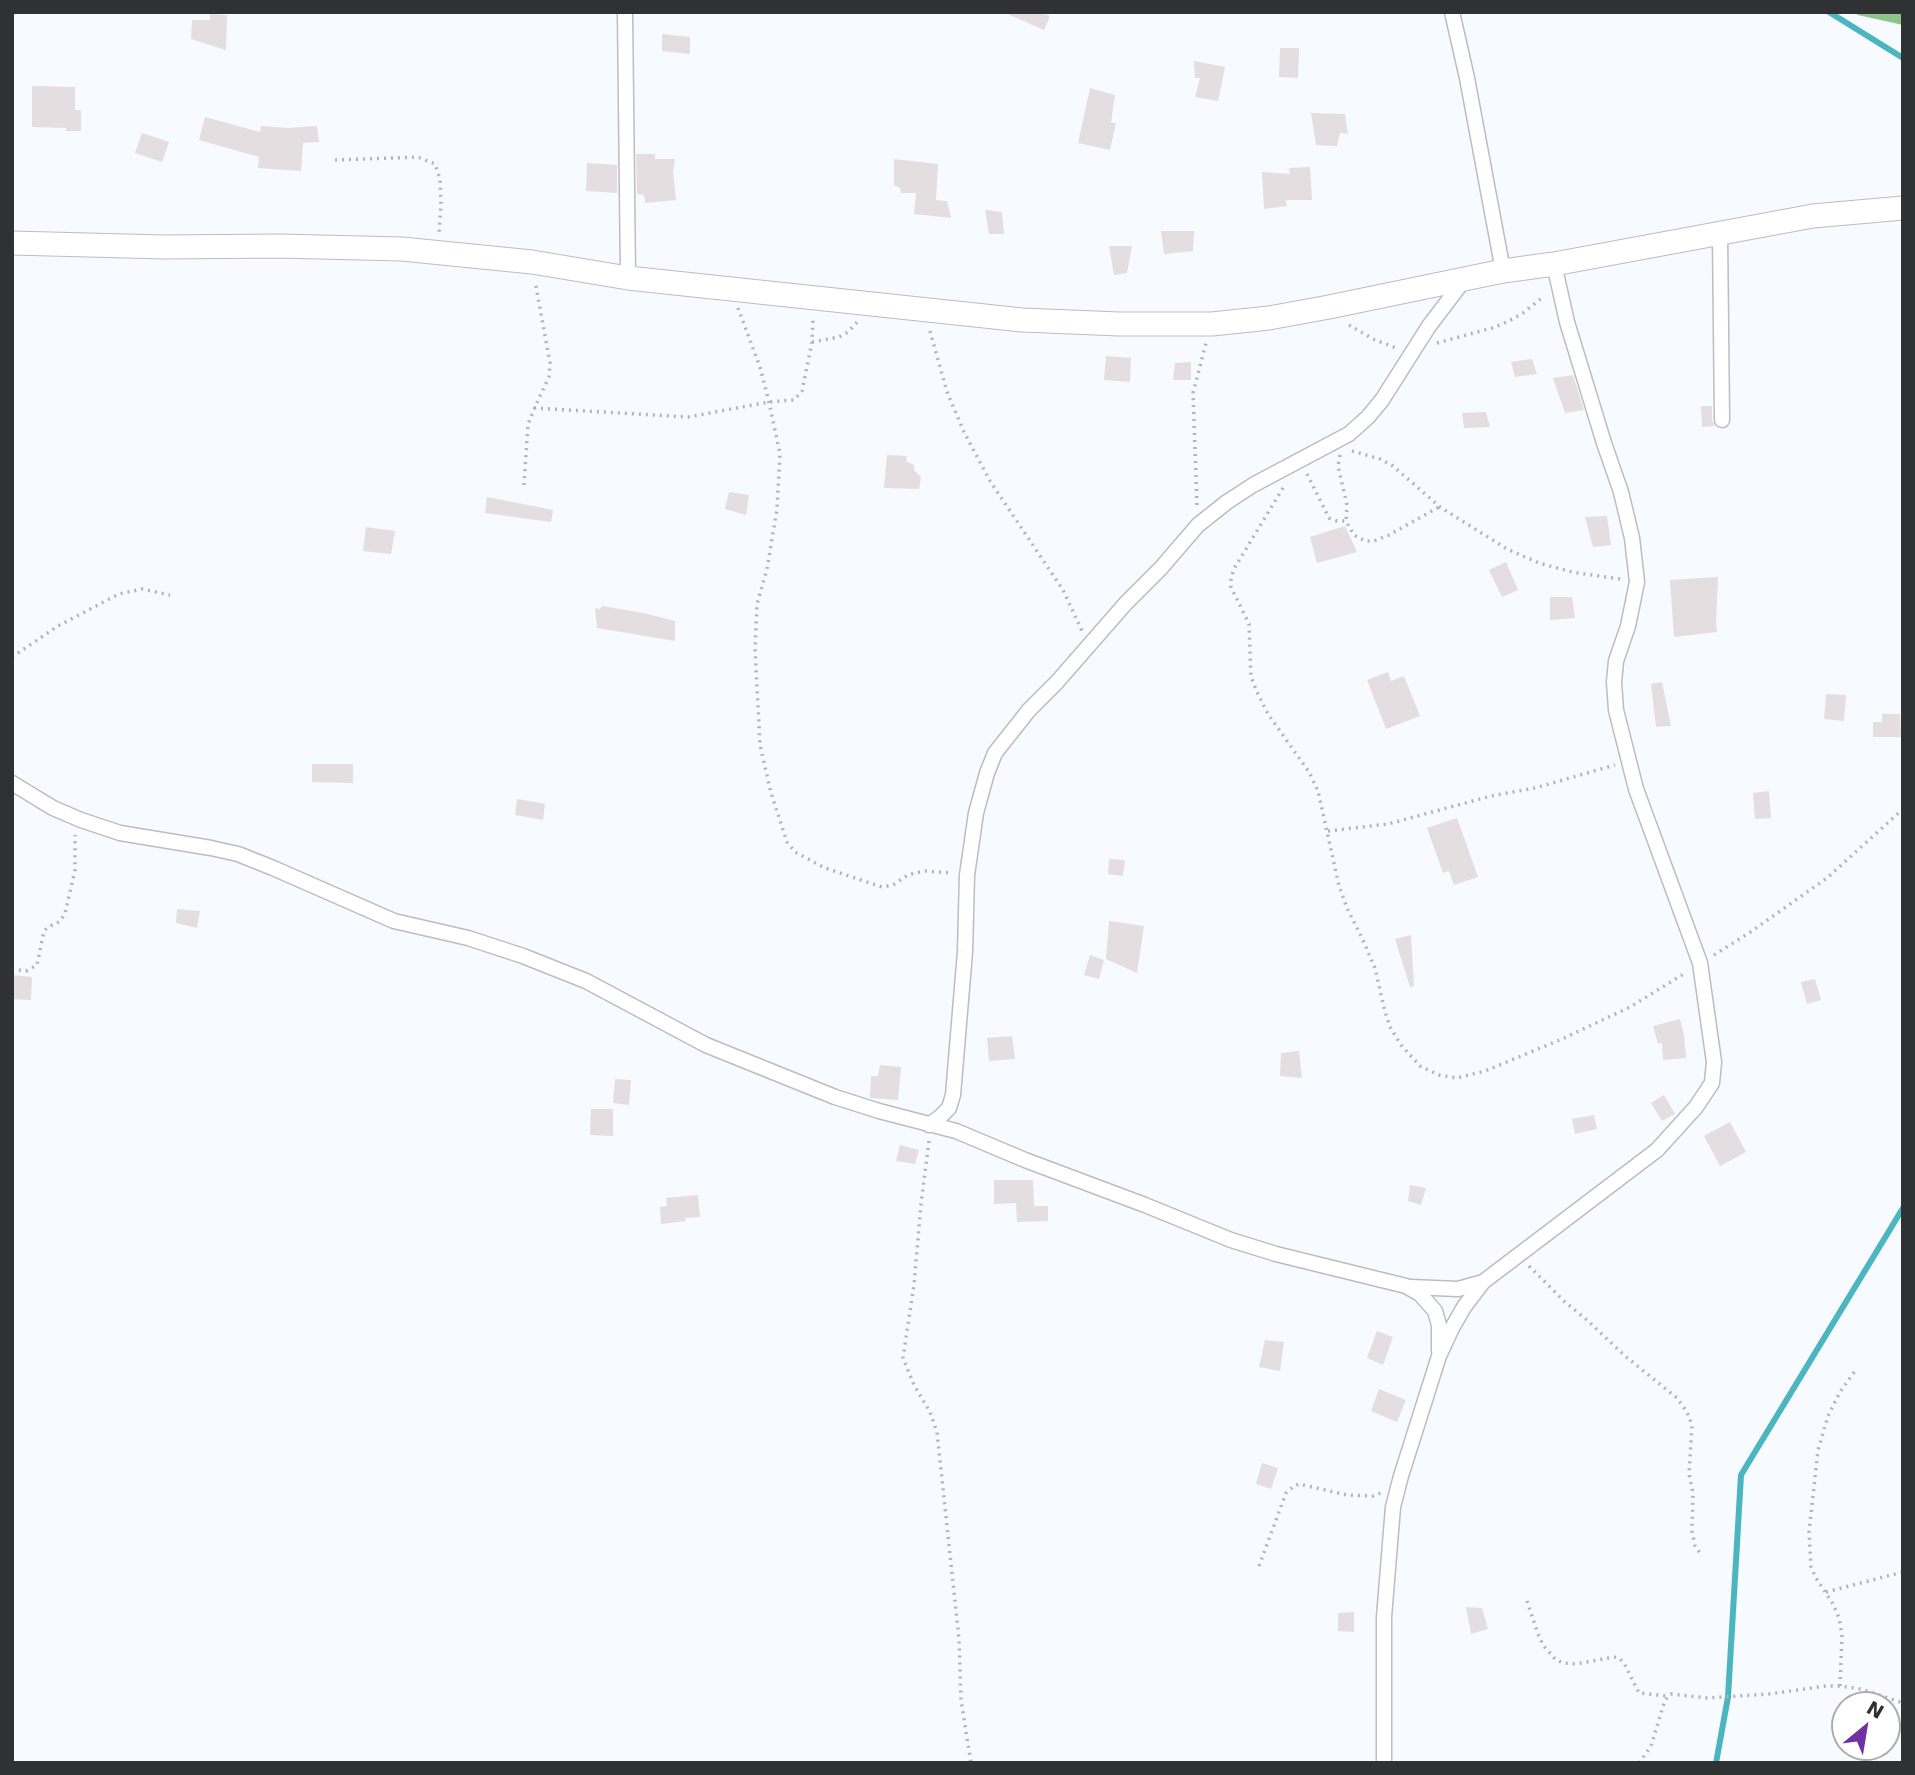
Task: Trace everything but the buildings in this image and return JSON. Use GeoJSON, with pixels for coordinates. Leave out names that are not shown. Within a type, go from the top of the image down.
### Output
{"type":"FeatureCollection","features":[{"type":"Feature","properties":{"kind":"main road"},"geometry":{"type":"LineString","coordinates":[[12,243],[436,252],[532,262],[628,278],[731,290],[1022,320],[1212,324],[1269,318],[1503,271],[1557,274],[1720,233],[1814,216],[1903,208]]}},
{"type":"Feature","properties":{"kind":"street"},"geometry":{"type":"LineString","coordinates":[[625,12],[628,278]]}},
{"type":"Feature","properties":{"kind":"street"},"geometry":{"type":"LineString","coordinates":[[1452,12],[1503,271]]}},
{"type":"Feature","properties":{"kind":"street"},"geometry":{"type":"LineString","coordinates":[[1720,233],[1722,420]]}},
{"type":"Feature","properties":{"kind":"street"},"geometry":{"type":"LineString","coordinates":[[1384,1763],[1384,1617],[1393,1507],[1439,1356],[1464,1307],[1483,1282],[1657,1150],[1696,1107],[1712,1083],[1714,1062],[1700,963],[1636,789],[1616,710],[1616,661],[1628,625],[1637,582],[1632,538],[1621,492],[1567,322],[1557,274]]}},
{"type":"Feature","properties":{"kind":"street"},"geometry":{"type":"LineString","coordinates":[[929,1125],[948,1108],[953,1095],[965,953],[967,875],[976,813],[995,753],[1029,710],[1198,525],[1244,491],[1349,434],[1368,417],[1464,279]]}},
{"type":"Feature","properties":{"kind":"street"},"geometry":{"type":"LineString","coordinates":[[12,783],[53,808],[81,820],[120,833],[238,854],[394,921],[468,939],[533,959],[586,981],[706,1045],[835,1097],[956,1131],[1253,1248],[1406,1286],[1458,1289],[1483,1282]]}},
{"type":"Feature","properties":{"kind":"street"},"geometry":{"type":"LineString","coordinates":[[1406,1286],[1420,1294],[1435,1311],[1439,1325],[1439,1356]]}},
{"type":"Feature","properties":{"kind":"path"},"geometry":{"type":"LineString","coordinates":[[335,160],[418,157],[435,164],[440,180],[441,205],[436,252]]}},
{"type":"Feature","properties":{"kind":"path"},"geometry":{"type":"LineString","coordinates":[[524,485],[528,424],[549,377],[551,363],[532,262]]}},
{"type":"Feature","properties":{"kind":"path"},"geometry":{"type":"LineString","coordinates":[[1329,307],[1354,328],[1373,339],[1392,347],[1413,350],[1507,322],[1523,313],[1557,274]]}},
{"type":"Feature","properties":{"kind":"path"},"geometry":{"type":"LineString","coordinates":[[731,290],[760,367],[780,454],[777,509],[767,569],[757,604],[756,672],[763,766],[787,842],[795,852],[825,868],[882,887],[893,885],[908,875],[926,871],[967,875]]}},
{"type":"Feature","properties":{"kind":"path"},"geometry":{"type":"LineString","coordinates":[[534,408],[688,417],[793,400],[802,391],[812,342],[814,299]]}},
{"type":"Feature","properties":{"kind":"path"},"geometry":{"type":"LineString","coordinates":[[812,342],[839,337],[848,332],[856,325],[868,304]]}},
{"type":"Feature","properties":{"kind":"path"},"geometry":{"type":"LineString","coordinates":[[924,310],[947,392],[964,432],[989,481],[1063,590],[1088,646]]}},
{"type":"Feature","properties":{"kind":"path"},"geometry":{"type":"LineString","coordinates":[[1198,525],[1193,393],[1212,324]]}},
{"type":"Feature","properties":{"kind":"path"},"geometry":{"type":"LineString","coordinates":[[1440,507],[1374,541],[1358,538],[1346,521],[1347,505],[1338,466],[1342,449],[1367,455],[1393,466],[1440,507],[1507,549],[1539,564],[1637,582]]}},
{"type":"Feature","properties":{"kind":"path"},"geometry":{"type":"LineString","coordinates":[[1297,461],[1325,513],[1332,519],[1346,521]]}},
{"type":"Feature","properties":{"kind":"path"},"geometry":{"type":"LineString","coordinates":[[1297,461],[1236,567],[1231,577],[1231,587],[1249,624],[1251,677],[1274,724],[1309,772],[1318,791],[1339,886],[1375,968],[1390,1027],[1401,1045],[1420,1066],[1439,1075],[1457,1078],[1485,1071],[1552,1044],[1630,1007],[1749,933],[1827,878],[1903,809]]}},
{"type":"Feature","properties":{"kind":"path"},"geometry":{"type":"LineString","coordinates":[[12,657],[58,626],[119,594],[142,589],[170,594]]}},
{"type":"Feature","properties":{"kind":"path"},"geometry":{"type":"LineString","coordinates":[[1328,831],[1388,824],[1490,796],[1535,788],[1629,761]]}},
{"type":"Feature","properties":{"kind":"path"},"geometry":{"type":"LineString","coordinates":[[12,969],[26,971],[37,965],[44,931],[59,922],[65,914],[75,870],[74,838],[81,820]]}},
{"type":"Feature","properties":{"kind":"path"},"geometry":{"type":"LineString","coordinates":[[929,1125],[929,1148],[914,1285],[903,1358],[937,1432],[958,1639],[961,1700],[971,1763]]}},
{"type":"Feature","properties":{"kind":"path"},"geometry":{"type":"LineString","coordinates":[[1519,1254],[1565,1303],[1677,1398],[1688,1412],[1692,1425],[1689,1474],[1693,1493],[1692,1531],[1695,1546],[1700,1553]]}},
{"type":"Feature","properties":{"kind":"path"},"geometry":{"type":"LineString","coordinates":[[1840,1686],[1842,1635],[1839,1618],[1811,1567],[1808,1532],[1818,1450],[1828,1416],[1840,1392],[1856,1371]]}},
{"type":"Feature","properties":{"kind":"path"},"geometry":{"type":"LineString","coordinates":[[1259,1566],[1286,1493],[1293,1486],[1299,1484],[1347,1495],[1373,1496],[1380,1494],[1401,1476]]}},
{"type":"Feature","properties":{"kind":"path"},"geometry":{"type":"LineString","coordinates":[[1825,1591],[1903,1572]]}},
{"type":"Feature","properties":{"kind":"path"},"geometry":{"type":"LineString","coordinates":[[1527,1601],[1543,1645],[1555,1659],[1576,1664],[1619,1658],[1639,1693],[1707,1698],[1840,1686],[1861,1689],[1903,1703]]}},
{"type":"Feature","properties":{"kind":"path"},"geometry":{"type":"LineString","coordinates":[[1639,1763],[1651,1746],[1667,1696]]}},
{"type":"Feature","properties":{"kind":"green space"},"geometry":{"type":"Polygon","coordinates":[[[1855,12],[1903,12],[1903,25],[1858,15],[1855,12]]]}},
{"type":"Feature","properties":{"kind":"waterway"},"geometry":{"type":"LineString","coordinates":[[1829,12],[1903,58]]}},
{"type":"Feature","properties":{"kind":"waterway"},"geometry":{"type":"LineString","coordinates":[[1716,1763],[1728,1697],[1741,1475],[1903,1208]]}}]}
